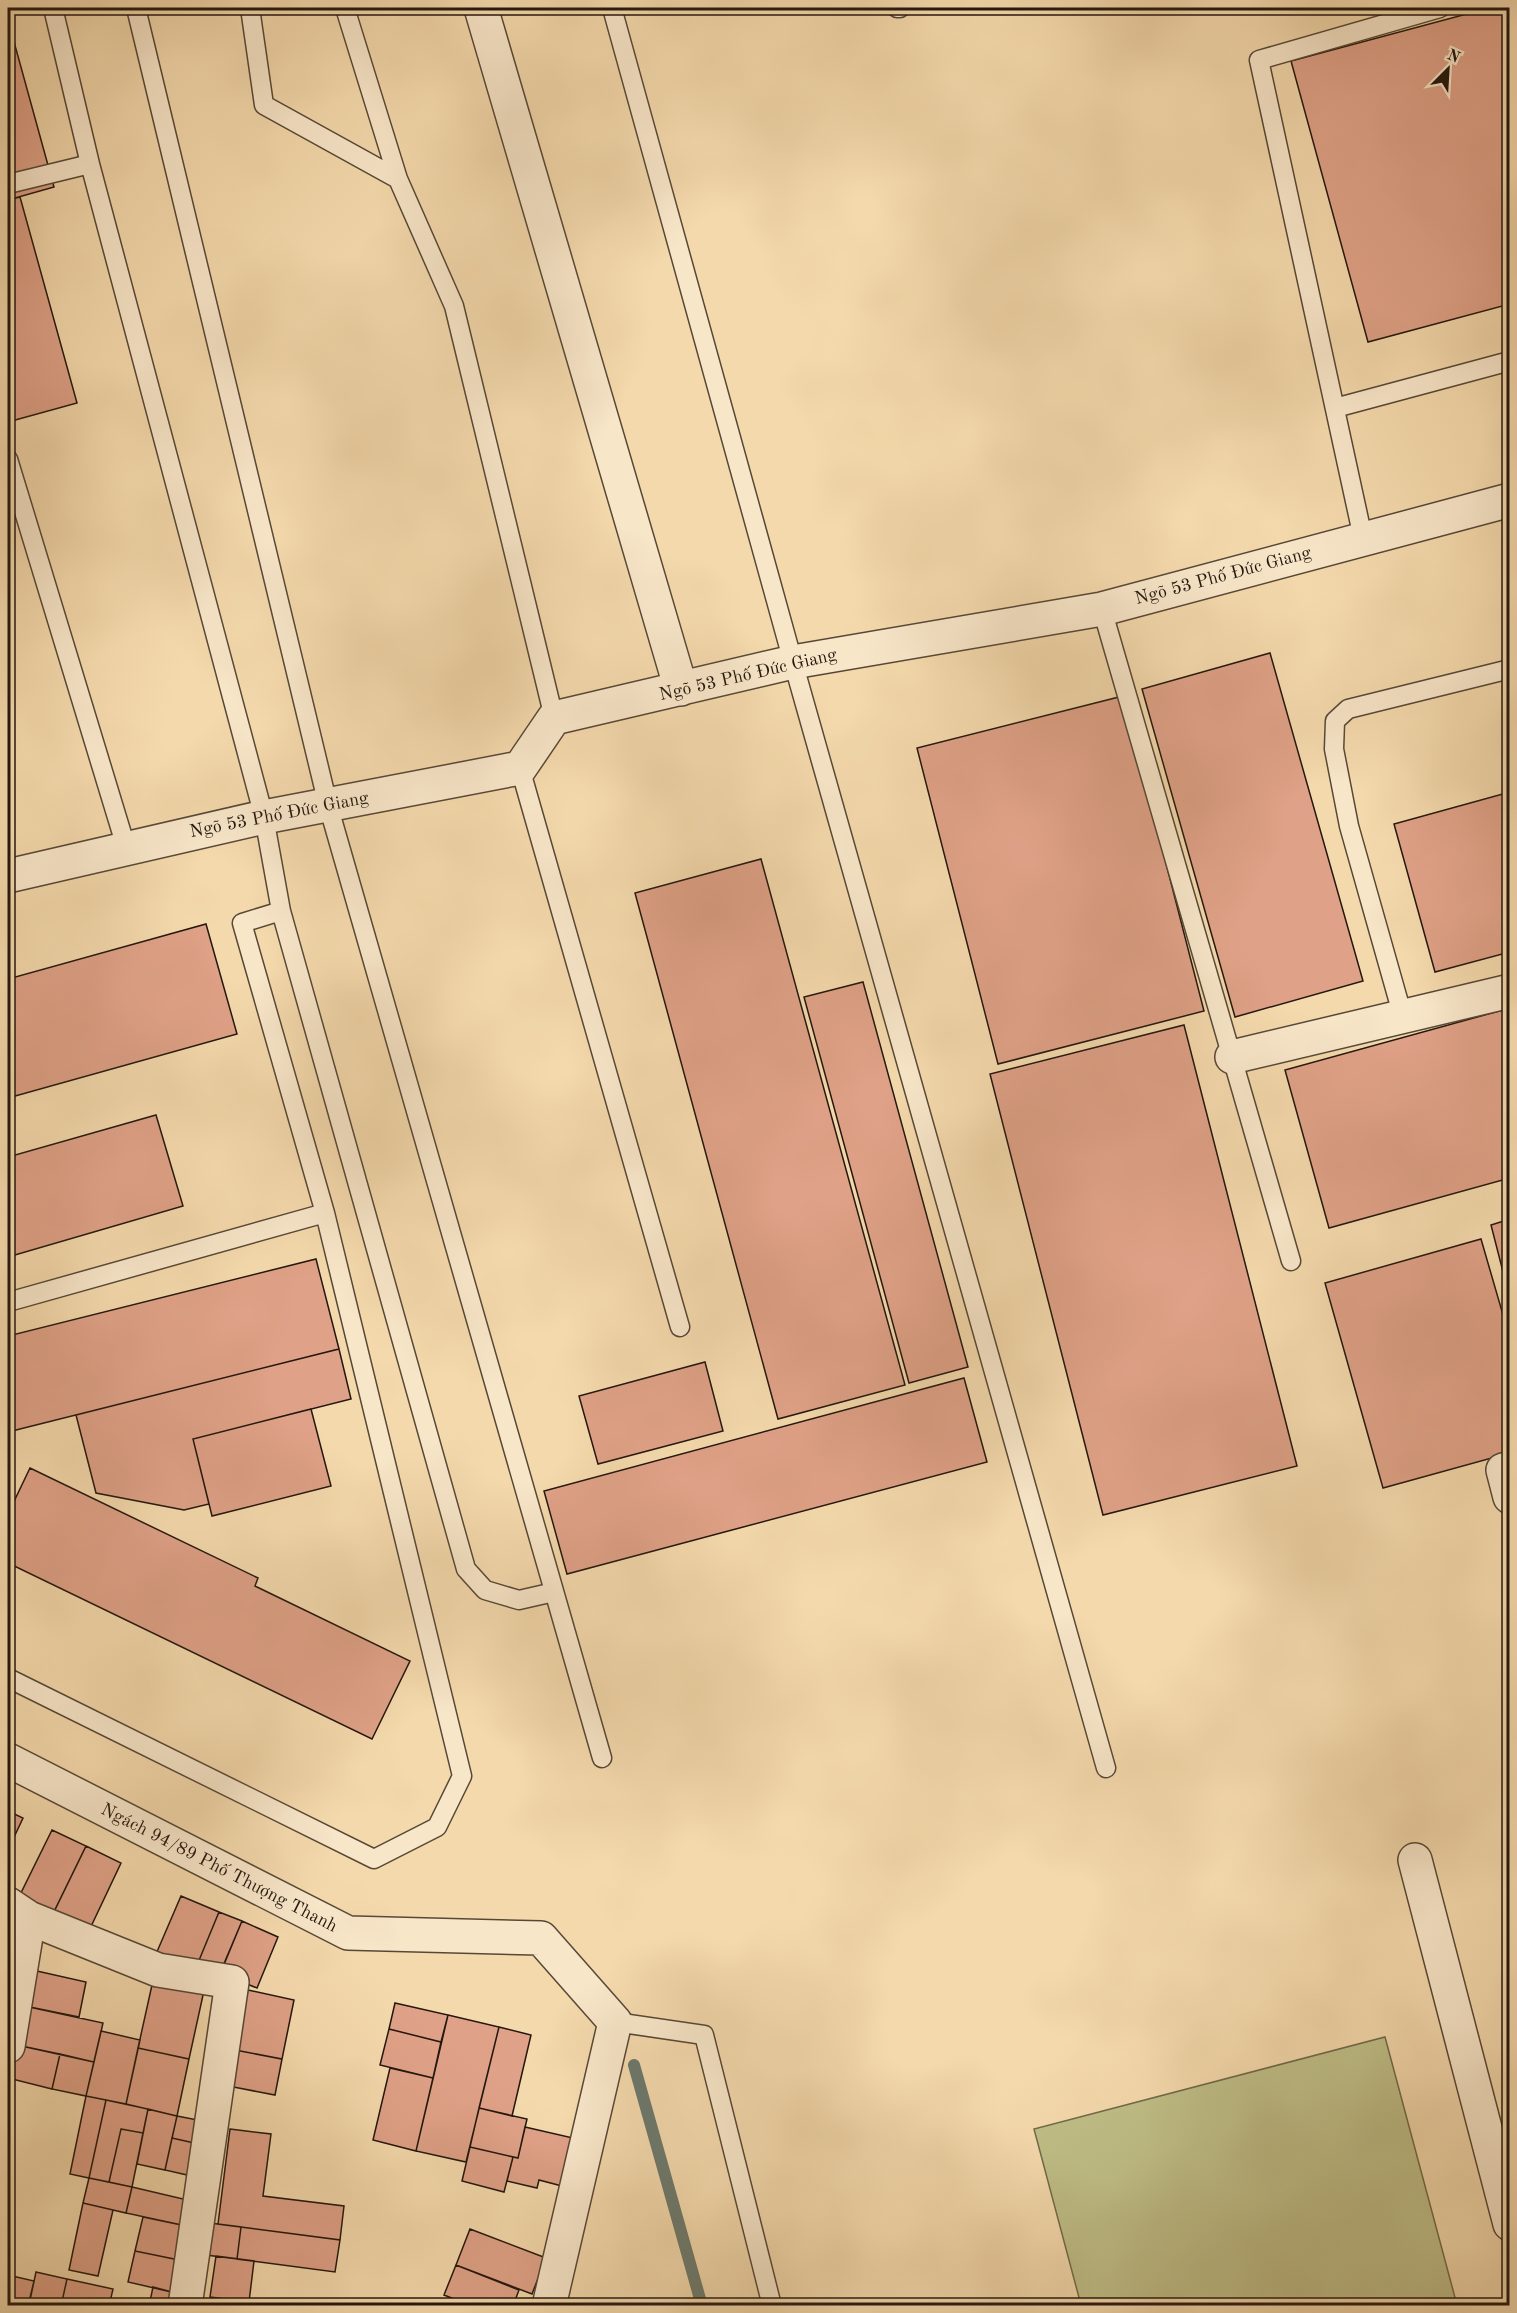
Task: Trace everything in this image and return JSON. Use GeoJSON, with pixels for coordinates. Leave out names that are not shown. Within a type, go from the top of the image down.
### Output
{"type":"FeatureCollection","features":[{"type":"Feature","properties":{"kind":"street"},"geometry":{"type":"LineString","coordinates":[[481,8],[681,689]]}},
{"type":"Feature","properties":{"kind":"street","name":"Ngõ 53 Phố Đức Giang"},"geometry":{"type":"LineString","coordinates":[[554,718],[793,662],[1102,609],[1509,500]]}},
{"type":"Feature","properties":{"kind":"street"},"geometry":{"type":"LineString","coordinates":[[520,768],[554,718]]}},
{"type":"Feature","properties":{"kind":"street","name":"Ngõ 53 Phố Đức Giang"},"geometry":{"type":"LineString","coordinates":[[8,876],[264,817],[520,768]]}},
{"type":"Feature","properties":{"kind":"street"},"geometry":{"type":"LineString","coordinates":[[1232,1057],[1509,991]]}},
{"type":"Feature","properties":{"kind":"street"},"geometry":{"type":"LineString","coordinates":[[1509,1468],[1503,1470],[1509,1497]]}},
{"type":"Feature","properties":{"kind":"street","name":"Ngách 94/89 Phố Thượng Thanh"},"geometry":{"type":"LineString","coordinates":[[8,1760],[348,1934],[541,1938],[615,2022]]}},
{"type":"Feature","properties":{"kind":"street"},"geometry":{"type":"LineString","coordinates":[[1415,1860],[1509,2224]]}},
{"type":"Feature","properties":{"kind":"street"},"geometry":{"type":"LineString","coordinates":[[8,2046],[18,1911],[158,1970],[232,1982],[185,2306]]}},
{"type":"Feature","properties":{"kind":"street"},"geometry":{"type":"LineString","coordinates":[[549,2306],[615,2022]]}},
{"type":"Feature","properties":{"kind":"lane"},"geometry":{"type":"LineString","coordinates":[[53,8],[90,164],[264,817],[281,911],[466,1569],[485,1590],[519,1600],[554,1592]]}},
{"type":"Feature","properties":{"kind":"lane"},"geometry":{"type":"LineString","coordinates":[[136,8],[328,805],[602,1758]]}},
{"type":"Feature","properties":{"kind":"lane"},"geometry":{"type":"LineString","coordinates":[[250,8],[264,105],[398,179]]}},
{"type":"Feature","properties":{"kind":"lane"},"geometry":{"type":"LineString","coordinates":[[345,8],[398,179],[454,306],[554,718]]}},
{"type":"Feature","properties":{"kind":"lane"},"geometry":{"type":"LineString","coordinates":[[612,8],[793,662],[1106,1768]]}},
{"type":"Feature","properties":{"kind":"lane"},"geometry":{"type":"LineString","coordinates":[[1363,538],[1259,60],[1440,8]]}},
{"type":"Feature","properties":{"kind":"lane"},"geometry":{"type":"LineString","coordinates":[[8,184],[90,164]]}},
{"type":"Feature","properties":{"kind":"lane"},"geometry":{"type":"LineString","coordinates":[[1335,408],[1509,361]]}},
{"type":"Feature","properties":{"kind":"lane"},"geometry":{"type":"LineString","coordinates":[[8,459],[126,847]]}},
{"type":"Feature","properties":{"kind":"lane"},"geometry":{"type":"LineString","coordinates":[[1102,609],[1291,1261]]}},
{"type":"Feature","properties":{"kind":"lane"},"geometry":{"type":"LineString","coordinates":[[1403,1017],[1349,826],[1334,749],[1335,721],[1348,709],[1509,669]]}},
{"type":"Feature","properties":{"kind":"lane"},"geometry":{"type":"LineString","coordinates":[[520,768],[680,1327]]}},
{"type":"Feature","properties":{"kind":"lane"},"geometry":{"type":"LineString","coordinates":[[8,1678],[374,1859],[437,1827],[462,1776],[325,1213],[242,923],[281,911]]}},
{"type":"Feature","properties":{"kind":"lane"},"geometry":{"type":"LineString","coordinates":[[8,1302],[325,1213]]}},
{"type":"Feature","properties":{"kind":"lane"},"geometry":{"type":"LineString","coordinates":[[615,2022],[704,2035],[772,2306]]}},
{"type":"Feature","properties":{"kind":"shaded area"},"geometry":{"type":"Polygon","coordinates":[[[1385,2037],[1457,2305],[1081,2305],[1034,2129],[1385,2037]]]}},
{"type":"Feature","properties":{"kind":"building"},"geometry":{"type":"Polygon","coordinates":[[[1489,8],[1510,8],[1510,304],[1368,342],[1291,61],[1489,8]]]}},
{"type":"Feature","properties":{"kind":"building"},"geometry":{"type":"Polygon","coordinates":[[[8,20],[54,187],[8,200],[8,20]]]}},
{"type":"Feature","properties":{"kind":"building"},"geometry":{"type":"Polygon","coordinates":[[[20,197],[77,403],[8,422],[8,200],[20,197]]]}},
{"type":"Feature","properties":{"kind":"building"},"geometry":{"type":"Polygon","coordinates":[[[1270,653],[1363,981],[1235,1017],[1142,689],[1270,653]]]}},
{"type":"Feature","properties":{"kind":"building"},"geometry":{"type":"Polygon","coordinates":[[[1123,696],[1204,1011],[998,1064],[917,748],[1123,696]]]}},
{"type":"Feature","properties":{"kind":"building"},"geometry":{"type":"Polygon","coordinates":[[[1510,792],[1510,952],[1435,972],[1394,824],[1510,792]]]}},
{"type":"Feature","properties":{"kind":"building"},"geometry":{"type":"Polygon","coordinates":[[[761,859],[905,1385],[778,1419],[635,893],[761,859]]]}},
{"type":"Feature","properties":{"kind":"building"},"geometry":{"type":"Polygon","coordinates":[[[206,924],[237,1034],[8,1098],[8,979],[206,924]]]}},
{"type":"Feature","properties":{"kind":"building"},"geometry":{"type":"Polygon","coordinates":[[[863,982],[968,1367],[909,1383],[804,997],[863,982]]]}},
{"type":"Feature","properties":{"kind":"building"},"geometry":{"type":"Polygon","coordinates":[[[1510,1008],[1510,1178],[1329,1228],[1285,1070],[1510,1008]]]}},
{"type":"Feature","properties":{"kind":"building"},"geometry":{"type":"Polygon","coordinates":[[[1184,1025],[1297,1466],[1103,1515],[990,1074],[1184,1025]]]}},
{"type":"Feature","properties":{"kind":"building"},"geometry":{"type":"Polygon","coordinates":[[[156,1115],[183,1206],[8,1257],[8,1157],[156,1115]]]}},
{"type":"Feature","properties":{"kind":"building"},"geometry":{"type":"Polygon","coordinates":[[[1510,1219],[1510,1299],[1491,1225],[1510,1219]]]}},
{"type":"Feature","properties":{"kind":"building"},"geometry":{"type":"Polygon","coordinates":[[[1481,1239],[1510,1339],[1510,1453],[1383,1488],[1325,1283],[1481,1239]]]}},
{"type":"Feature","properties":{"kind":"building"},"geometry":{"type":"Polygon","coordinates":[[[316,1259],[339,1349],[8,1432],[8,1336],[316,1259]]]}},
{"type":"Feature","properties":{"kind":"building"},"geometry":{"type":"Polygon","coordinates":[[[339,1349],[351,1399],[193,1439],[209,1504],[184,1510],[96,1493],[76,1415],[339,1349]]]}},
{"type":"Feature","properties":{"kind":"building"},"geometry":{"type":"Polygon","coordinates":[[[705,1362],[723,1431],[598,1464],[579,1396],[705,1362]]]}},
{"type":"Feature","properties":{"kind":"building"},"geometry":{"type":"Polygon","coordinates":[[[964,1378],[987,1462],[567,1574],[544,1491],[964,1378]]]}},
{"type":"Feature","properties":{"kind":"building"},"geometry":{"type":"Polygon","coordinates":[[[311,1409],[331,1486],[212,1516],[193,1439],[311,1409]]]}},
{"type":"Feature","properties":{"kind":"building"},"geometry":{"type":"Polygon","coordinates":[[[30,1468],[258,1578],[255,1586],[410,1661],[372,1739],[8,1563],[8,1514],[30,1468]]]}},
{"type":"Feature","properties":{"kind":"building"},"geometry":{"type":"Polygon","coordinates":[[[8,1811],[23,1818],[8,1850],[8,1811]]]}},
{"type":"Feature","properties":{"kind":"building"},"geometry":{"type":"Polygon","coordinates":[[[52,1830],[86,1846],[50,1920],[16,1903],[52,1830]]]}},
{"type":"Feature","properties":{"kind":"building"},"geometry":{"type":"Polygon","coordinates":[[[86,1846],[121,1863],[86,1937],[50,1920],[86,1846]]]}},
{"type":"Feature","properties":{"kind":"building"},"geometry":{"type":"Polygon","coordinates":[[[181,1896],[219,1912],[195,1970],[156,1954],[181,1896]]]}},
{"type":"Feature","properties":{"kind":"building"},"geometry":{"type":"Polygon","coordinates":[[[219,1912],[242,1921],[218,1979],[195,1970],[219,1912]]]}},
{"type":"Feature","properties":{"kind":"building"},"geometry":{"type":"Polygon","coordinates":[[[242,1921],[278,1937],[257,1988],[220,1973],[242,1921]]]}},
{"type":"Feature","properties":{"kind":"building"},"geometry":{"type":"Polygon","coordinates":[[[28,1969],[86,1982],[79,2017],[20,2005],[28,1969]]]}},
{"type":"Feature","properties":{"kind":"building"},"geometry":{"type":"Polygon","coordinates":[[[154,1976],[205,1986],[189,2059],[138,2048],[154,1976]]]}},
{"type":"Feature","properties":{"kind":"building"},"geometry":{"type":"Polygon","coordinates":[[[248,1990],[294,2000],[282,2059],[235,2050],[248,1990]]]}},
{"type":"Feature","properties":{"kind":"building"},"geometry":{"type":"Polygon","coordinates":[[[395,2003],[448,2015],[441,2042],[389,2029],[395,2003]]]}},
{"type":"Feature","properties":{"kind":"building"},"geometry":{"type":"Polygon","coordinates":[[[20,2005],[103,2023],[94,2062],[12,2044],[20,2005]]]}},
{"type":"Feature","properties":{"kind":"building"},"geometry":{"type":"Polygon","coordinates":[[[448,2015],[499,2027],[466,2162],[416,2151],[448,2015]]]}},
{"type":"Feature","properties":{"kind":"building"},"geometry":{"type":"Polygon","coordinates":[[[499,2027],[531,2035],[512,2116],[479,2108],[499,2027]]]}},
{"type":"Feature","properties":{"kind":"building"},"geometry":{"type":"Polygon","coordinates":[[[389,2029],[441,2042],[433,2078],[380,2065],[389,2029]]]}},
{"type":"Feature","properties":{"kind":"building"},"geometry":{"type":"Polygon","coordinates":[[[101,2031],[140,2040],[126,2104],[86,2096],[101,2031]]]}},
{"type":"Feature","properties":{"kind":"building"},"geometry":{"type":"Polygon","coordinates":[[[12,2044],[60,2054],[52,2089],[8,2078],[12,2044]]]}},
{"type":"Feature","properties":{"kind":"building"},"geometry":{"type":"Polygon","coordinates":[[[138,2048],[189,2059],[177,2116],[126,2104],[138,2048]]]}},
{"type":"Feature","properties":{"kind":"building"},"geometry":{"type":"Polygon","coordinates":[[[235,2050],[282,2059],[275,2095],[228,2086],[235,2050]]]}},
{"type":"Feature","properties":{"kind":"building"},"geometry":{"type":"Polygon","coordinates":[[[60,2054],[94,2062],[86,2096],[52,2089],[60,2054]]]}},
{"type":"Feature","properties":{"kind":"building"},"geometry":{"type":"Polygon","coordinates":[[[390,2068],[433,2078],[416,2151],[373,2140],[390,2068]]]}},
{"type":"Feature","properties":{"kind":"building"},"geometry":{"type":"Polygon","coordinates":[[[86,2096],[106,2100],[89,2178],[70,2174],[86,2096]]]}},
{"type":"Feature","properties":{"kind":"building"},"geometry":{"type":"Polygon","coordinates":[[[106,2100],[148,2109],[143,2133],[121,2129],[109,2182],[89,2178],[106,2100]]]}},
{"type":"Feature","properties":{"kind":"building"},"geometry":{"type":"Polygon","coordinates":[[[479,2108],[527,2119],[518,2158],[470,2147],[479,2108]]]}},
{"type":"Feature","properties":{"kind":"building"},"geometry":{"type":"Polygon","coordinates":[[[148,2109],[177,2116],[165,2170],[137,2164],[148,2109]]]}},
{"type":"Feature","properties":{"kind":"building"},"geometry":{"type":"Polygon","coordinates":[[[177,2116],[208,2122],[203,2145],[172,2138],[177,2116]]]}},
{"type":"Feature","properties":{"kind":"building"},"geometry":{"type":"Polygon","coordinates":[[[525,2127],[573,2138],[562,2186],[539,2180],[537,2188],[507,2181],[513,2157],[518,2158],[525,2127]]]}},
{"type":"Feature","properties":{"kind":"building"},"geometry":{"type":"Polygon","coordinates":[[[121,2129],[143,2133],[132,2187],[109,2182],[121,2129]]]}},
{"type":"Feature","properties":{"kind":"building"},"geometry":{"type":"Polygon","coordinates":[[[230,2129],[271,2134],[263,2196],[344,2206],[340,2240],[218,2224],[230,2129]]]}},
{"type":"Feature","properties":{"kind":"building"},"geometry":{"type":"Polygon","coordinates":[[[172,2138],[203,2145],[196,2177],[165,2170],[172,2138]]]}},
{"type":"Feature","properties":{"kind":"building"},"geometry":{"type":"Polygon","coordinates":[[[470,2147],[513,2157],[504,2192],[462,2181],[470,2147]]]}},
{"type":"Feature","properties":{"kind":"building"},"geometry":{"type":"Polygon","coordinates":[[[89,2178],[132,2187],[126,2213],[83,2203],[89,2178]]]}},
{"type":"Feature","properties":{"kind":"building"},"geometry":{"type":"Polygon","coordinates":[[[132,2187],[196,2202],[191,2227],[126,2213],[132,2187]]]}},
{"type":"Feature","properties":{"kind":"building"},"geometry":{"type":"Polygon","coordinates":[[[83,2203],[113,2210],[98,2276],[69,2270],[83,2203]]]}},
{"type":"Feature","properties":{"kind":"building"},"geometry":{"type":"Polygon","coordinates":[[[143,2217],[191,2227],[184,2261],[135,2251],[143,2217]]]}},
{"type":"Feature","properties":{"kind":"building"},"geometry":{"type":"Polygon","coordinates":[[[202,2222],[241,2227],[237,2259],[198,2254],[202,2222]]]}},
{"type":"Feature","properties":{"kind":"building"},"geometry":{"type":"Polygon","coordinates":[[[241,2227],[340,2240],[335,2272],[237,2259],[241,2227]]]}},
{"type":"Feature","properties":{"kind":"building"},"geometry":{"type":"Polygon","coordinates":[[[470,2229],[546,2258],[532,2294],[456,2265],[470,2229]]]}},
{"type":"Feature","properties":{"kind":"building"},"geometry":{"type":"Polygon","coordinates":[[[135,2251],[184,2261],[176,2293],[128,2282],[135,2251]]]}},
{"type":"Feature","properties":{"kind":"building"},"geometry":{"type":"Polygon","coordinates":[[[216,2256],[254,2261],[249,2302],[210,2297],[216,2256]]]}},
{"type":"Feature","properties":{"kind":"building"},"geometry":{"type":"Polygon","coordinates":[[[456,2265],[519,2290],[513,2306],[472,2306],[444,2295],[456,2265]]]}},
{"type":"Feature","properties":{"kind":"building"},"geometry":{"type":"Polygon","coordinates":[[[36,2272],[67,2279],[61,2306],[29,2305],[36,2272]]]}},
{"type":"Feature","properties":{"kind":"building"},"geometry":{"type":"Polygon","coordinates":[[[8,2275],[34,2281],[28,2306],[8,2306],[8,2275]]]}},
{"type":"Feature","properties":{"kind":"building"},"geometry":{"type":"Polygon","coordinates":[[[67,2279],[113,2289],[109,2306],[61,2306],[67,2279]]]}},
{"type":"Feature","properties":{"kind":"building"},"geometry":{"type":"Polygon","coordinates":[[[153,2287],[176,2293],[174,2306],[149,2306],[153,2287]]]}},
{"type":"Feature","properties":{"kind":"waterway"},"geometry":{"type":"LineString","coordinates":[[634,2065],[702,2306]]}}]}
